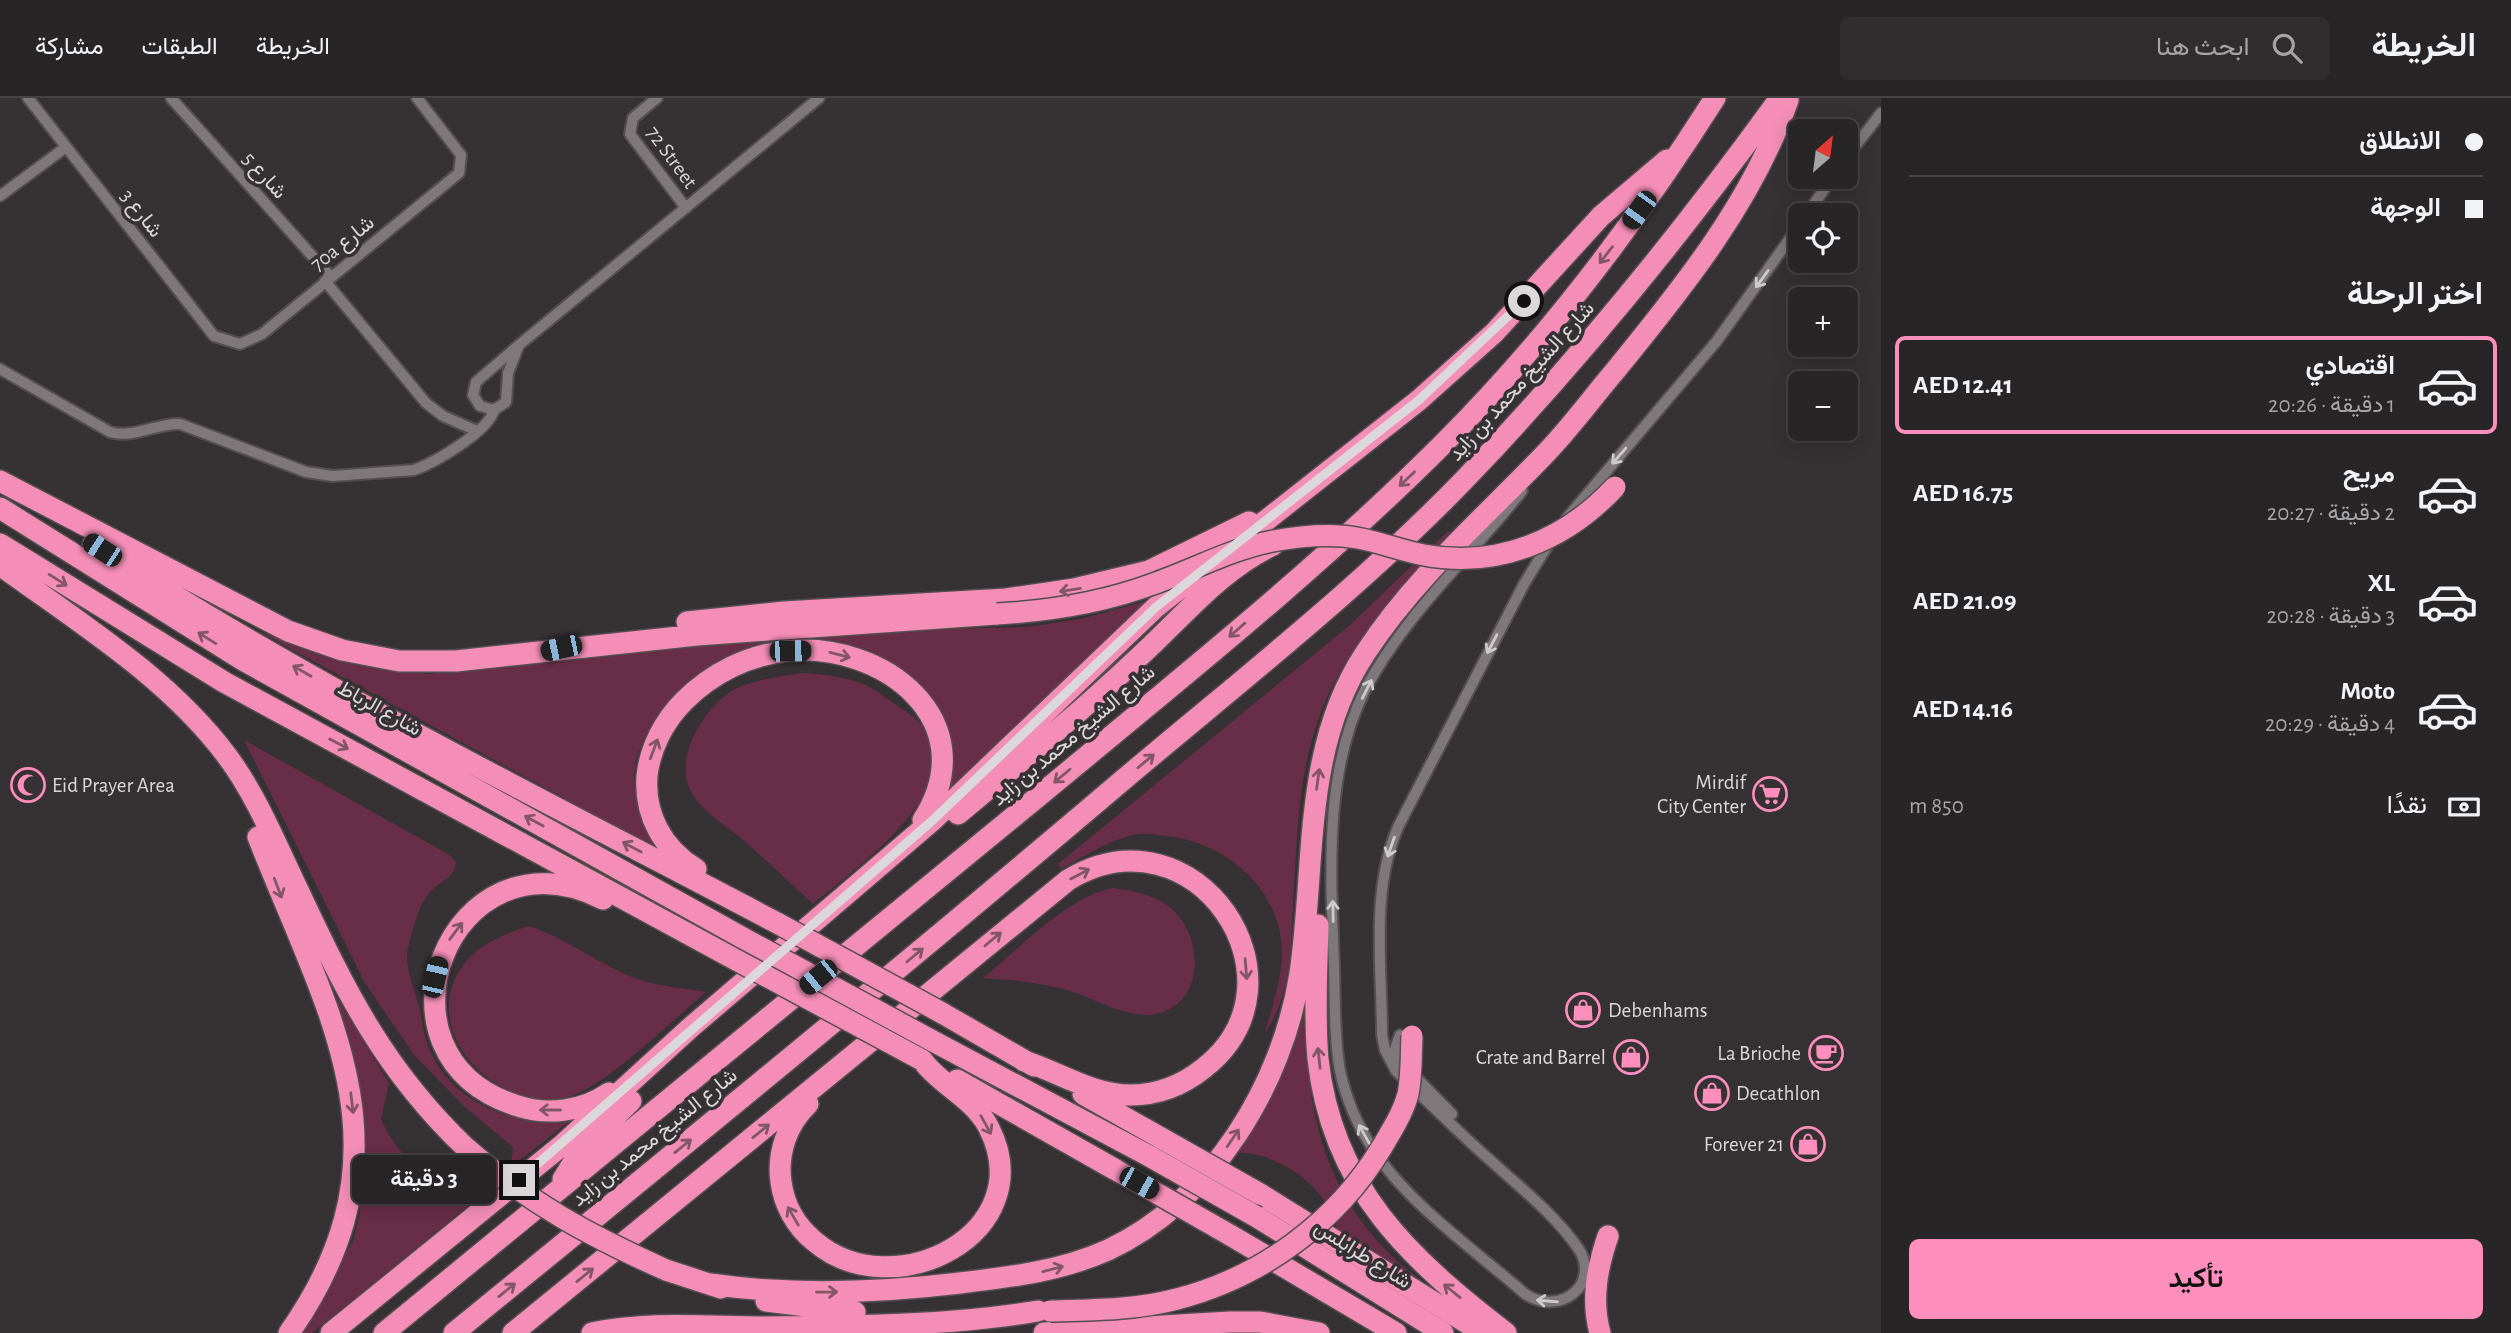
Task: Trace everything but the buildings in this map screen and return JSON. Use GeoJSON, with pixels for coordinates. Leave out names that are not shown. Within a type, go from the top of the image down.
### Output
{"type":"FeatureCollection","features":[{"type":"Feature","properties":{"kind":"highway","name":"شارع الشيخ محمد بن زايد"},"geometry":{"type":"LineString","coordinates":[[384,1333],[947,872],[1358,526],[1447,439],[1532,347],[1610,250],[1683,149],[1715,98]]}},
{"type":"Feature","properties":{"kind":"highway","name":"شارع الشيخ محمد بن زايد"},"geometry":{"type":"LineString","coordinates":[[454,1333],[921,950],[1384,559],[1511,431],[1612,317],[1681,232],[1780,98]]}},
{"type":"Feature","properties":{"kind":"highway"},"geometry":{"type":"LineString","coordinates":[[710,1284],[776,1291],[862,1291],[1041,1272],[1094,1255],[1152,1223],[1180,1199],[1223,1153],[1272,1069],[1298,981],[1317,778],[1328,732],[1346,688],[1364,655],[1409,596],[1548,451],[1666,310],[1715,239],[1762,161],[1788,98]]}},
{"type":"Feature","properties":{"kind":"highway"},"geometry":{"type":"LineString","coordinates":[[660,917],[639,916],[585,890],[559,885],[520,888],[495,897],[463,921],[443,952],[435,985],[437,1020],[454,1060],[473,1082],[510,1104],[550,1111],[575,1108],[605,1096],[690,1028],[896,852],[1156,607],[1419,400],[1493,333],[1601,216],[1683,149]]}},
{"type":"Feature","properties":{"kind":"highway"},"geometry":{"type":"LineString","coordinates":[[0,483],[258,617],[324,645],[370,657],[418,662],[456,662],[709,634],[1051,609],[1104,600],[1155,584],[1237,550],[1288,539],[1344,536],[1443,558],[1496,555],[1530,547],[1562,532],[1590,512],[1615,487]]}},
{"type":"Feature","properties":{"kind":"highway"},"geometry":{"type":"LineString","coordinates":[[0,483],[155,584],[315,678],[942,1013],[1260,1194],[1483,1333]]}},
{"type":"Feature","properties":{"kind":"highway"},"geometry":{"type":"LineString","coordinates":[[537,653],[716,618],[1006,599],[1103,584],[1182,557],[1311,486]]}},
{"type":"Feature","properties":{"kind":"highway","name":"شارع الرباط"},"geometry":{"type":"LineString","coordinates":[[0,508],[243,660],[931,1040]]}},
{"type":"Feature","properties":{"kind":"highway"},"geometry":{"type":"LineString","coordinates":[[559,1188],[569,1168],[588,1142],[719,1019],[1140,657],[1225,574],[1255,554],[1288,539]]}},
{"type":"Feature","properties":{"kind":"highway"},"geometry":{"type":"LineString","coordinates":[[0,544],[224,682],[922,1060],[1396,1333]]}},
{"type":"Feature","properties":{"kind":"highway"},"geometry":{"type":"LineString","coordinates":[[0,565],[151,678],[227,756],[276,844],[338,974],[377,1044],[418,1099],[466,1148],[516,1190],[553,1215],[601,1241],[666,1270],[765,1301],[821,1310],[1044,1311],[1135,1307],[1177,1299],[1255,1269],[1288,1249],[1339,1203],[1374,1160],[1402,1111],[1409,1085],[1409,1036]]}},
{"type":"Feature","properties":{"kind":"highway"},"geometry":{"type":"LineString","coordinates":[[779,924],[753,903],[679,857],[659,832],[650,811],[646,788],[648,764],[656,741],[680,705],[721,671],[772,653],[826,652],[877,668],[916,696],[931,714],[941,737],[943,774],[931,806],[896,852]]}},
{"type":"Feature","properties":{"kind":"highway"},"geometry":{"type":"LineString","coordinates":[[227,756],[339,1045],[354,1108],[354,1171],[341,1233],[325,1275],[289,1333]]}},
{"type":"Feature","properties":{"kind":"highway"},"geometry":{"type":"LineString","coordinates":[[1313,830],[1318,899],[1318,1059],[1334,1128],[1358,1181],[1398,1240],[1438,1280],[1506,1333]]}},
{"type":"Feature","properties":{"kind":"highway"},"geometry":{"type":"LineString","coordinates":[[513,1333],[834,1072],[1024,913],[1068,880],[1090,869],[1126,861],[1164,865],[1192,878],[1215,898],[1239,937],[1247,982],[1236,1027],[1209,1064],[1181,1083],[1157,1092],[1131,1095],[1098,1090],[1024,1061]]}},
{"type":"Feature","properties":{"kind":"highway"},"geometry":{"type":"LineString","coordinates":[[331,1333],[561,1146],[690,1028]]}},
{"type":"Feature","properties":{"kind":"highway","name":"شارع طرابلس"},"geometry":{"type":"LineString","coordinates":[[931,1040],[1151,1157],[1257,1217],[1443,1333]]}},
{"type":"Feature","properties":{"kind":"highway"},"geometry":{"type":"LineString","coordinates":[[834,1072],[825,1088],[801,1111],[789,1131],[780,1165],[784,1196],[797,1224],[827,1251],[863,1266],[901,1268],[936,1257],[966,1240],[987,1214],[999,1177],[993,1137],[982,1116],[922,1060]]}},
{"type":"Feature","properties":{"kind":"highway"},"geometry":{"type":"LineString","coordinates":[[1599,1328],[1597,1279],[1608,1236]]}},
{"type":"Feature","properties":{"kind":"highway"},"geometry":{"type":"LineString","coordinates":[[592,1333],[651,1325],[819,1325],[971,1319],[1044,1311]]}},
{"type":"Feature","properties":{"kind":"highway"},"geometry":{"type":"LineString","coordinates":[[1044,1333],[1230,1322],[1280,1325],[1319,1333]]}},
{"type":"Feature","properties":{"kind":"street","name":"شارع 3"},"geometry":{"type":"LineString","coordinates":[[28,98],[214,336],[232,343]]}},
{"type":"Feature","properties":{"kind":"street","name":"شارع 5"},"geometry":{"type":"LineString","coordinates":[[172,98],[328,279],[426,403],[443,416],[477,431]]}},
{"type":"Feature","properties":{"kind":"street","name":"70a شارع"},"geometry":{"type":"LineString","coordinates":[[232,343],[256,339],[456,176],[461,168],[461,155],[416,98]]}},
{"type":"Feature","properties":{"kind":"street","name":"72 Street"},"geometry":{"type":"LineString","coordinates":[[657,98],[634,118],[630,134],[686,208]]}},
{"type":"Feature","properties":{"kind":"street"},"geometry":{"type":"LineString","coordinates":[[494,410],[477,403],[473,395],[474,386],[502,357],[819,98]]}},
{"type":"Feature","properties":{"kind":"street"},"geometry":{"type":"LineString","coordinates":[[1858,143],[1881,113]]}},
{"type":"Feature","properties":{"kind":"street"},"geometry":{"type":"LineString","coordinates":[[0,196],[64,144]]}},
{"type":"Feature","properties":{"kind":"street"},"geometry":{"type":"LineString","coordinates":[[1548,451],[1527,485],[1435,592],[1376,671],[1349,732],[1335,804],[1332,911],[1340,1070],[1352,1110],[1373,1149],[1417,1199],[1525,1294],[1544,1303],[1564,1300],[1575,1292],[1582,1280],[1584,1265],[1580,1252],[1505,1172],[1396,1071],[1385,1050],[1382,1035],[1382,894],[1389,852],[1442,741],[1538,559],[1578,505],[1716,342],[1788,241]]}},
{"type":"Feature","properties":{"kind":"street"},"geometry":{"type":"LineString","coordinates":[[0,369],[110,432],[125,434],[168,424],[180,424],[324,476],[414,470],[427,465],[477,431],[492,418],[494,410],[503,405],[508,397],[508,373],[519,345]]}},
{"type":"Feature","properties":{"kind":"street"},"geometry":{"type":"LineString","coordinates":[[1409,1036],[1395,1049],[1397,1058],[1490,1153],[1505,1172]]}},
{"type":"Feature","properties":{"kind":"shaded area"},"geometry":{"type":"Polygon","coordinates":[[[1448,531],[1450,533],[1370,626],[1337,677],[1324,704],[1309,751],[1302,789],[1286,981],[1281,999],[1265,1033],[1282,960],[1279,927],[1260,888],[1228,858],[1209,847],[1188,840],[1139,834],[1108,844],[1061,869],[1058,864],[1349,626],[1448,531]]]}},
{"type":"Feature","properties":{"kind":"shaded area"},"geometry":{"type":"Polygon","coordinates":[[[1157,598],[948,789],[953,760],[948,735],[935,712],[900,672],[767,647],[739,651],[717,661],[695,676],[658,716],[645,738],[637,760],[634,782],[636,799],[655,848],[260,632],[357,665],[428,674],[678,645],[935,629],[1028,627],[1081,619],[1157,598]]]}},
{"type":"Feature","properties":{"kind":"shaded area"},"geometry":{"type":"Polygon","coordinates":[[[803,673],[849,679],[879,692],[928,733],[935,759],[928,786],[911,814],[887,841],[813,904],[703,807],[687,782],[686,768],[688,753],[700,724],[709,711],[730,692],[756,681],[803,673]]]}},
{"type":"Feature","properties":{"kind":"shaded area"},"geometry":{"type":"Polygon","coordinates":[[[244,740],[448,854],[456,862],[453,872],[425,899],[408,948],[408,970],[427,1043],[437,1064],[450,1081],[485,1107],[527,1120],[571,1120],[511,1167],[513,1147],[466,1108],[414,1055],[365,983],[244,740]]]}},
{"type":"Feature","properties":{"kind":"shaded area"},"geometry":{"type":"Polygon","coordinates":[[[1113,888],[1153,897],[1173,910],[1183,922],[1194,953],[1194,969],[1191,984],[1184,997],[1172,1008],[1156,1014],[1133,1014],[1074,992],[1024,982],[983,978],[1062,912],[1096,893],[1113,888]]]}},
{"type":"Feature","properties":{"kind":"shaded area"},"geometry":{"type":"Polygon","coordinates":[[[528,926],[558,938],[612,968],[641,980],[706,992],[621,1065],[586,1089],[571,1096],[544,1099],[517,1094],[492,1081],[472,1063],[457,1041],[449,1016],[451,990],[470,957],[493,940],[528,926]]]}},
{"type":"Feature","properties":{"kind":"shaded area"},"geometry":{"type":"Polygon","coordinates":[[[310,953],[389,1083],[381,1119],[398,1148],[410,1161],[438,1182],[470,1192],[486,1191],[312,1333],[300,1333],[354,1239],[360,1212],[363,1166],[363,1102],[353,1065],[310,953]]]}},
{"type":"Feature","properties":{"kind":"shaded area"},"geometry":{"type":"Polygon","coordinates":[[[1305,987],[1311,1091],[1317,1124],[1340,1186],[1358,1216],[1381,1245],[1434,1291],[1341,1232],[1324,1200],[1293,1171],[1266,1157],[1238,1153],[1225,1155],[1305,987]]]}},
{"type":"Feature","properties":{"kind":"place","name":"Eid Prayer Area"},"geometry":{"type":"Point","coordinates":[28,785]}},
{"type":"Feature","properties":{"kind":"place","name":"Mirdif City Center"},"geometry":{"type":"Point","coordinates":[1770,794]}},
{"type":"Feature","properties":{"kind":"place","name":"Debenhams"},"geometry":{"type":"Point","coordinates":[1583,1010]}},
{"type":"Feature","properties":{"kind":"place","name":"La Brioche"},"geometry":{"type":"Point","coordinates":[1826,1053]}},
{"type":"Feature","properties":{"kind":"place","name":"Crate and Barrel"},"geometry":{"type":"Point","coordinates":[1631,1057]}},
{"type":"Feature","properties":{"kind":"place","name":"Decathlon"},"geometry":{"type":"Point","coordinates":[1712,1093]}},
{"type":"Feature","properties":{"kind":"place","name":"Forever 21"},"geometry":{"type":"Point","coordinates":[1808,1144]}},
{"type":"Feature","properties":{"kind":"route"},"geometry":{"type":"LineString","coordinates":[[519,1180],[561,1146],[690,1028],[933,820],[1156,607],[1419,400],[1524,301]]}}]}
